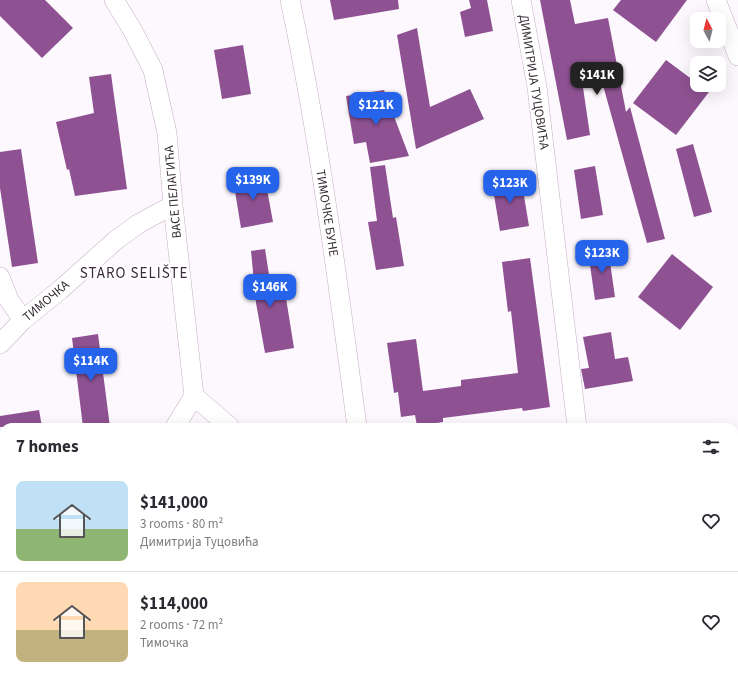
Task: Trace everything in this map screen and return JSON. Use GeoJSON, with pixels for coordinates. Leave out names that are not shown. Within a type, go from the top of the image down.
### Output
{"type":"FeatureCollection","features":[{"type":"Feature","properties":{"kind":"street","name":"ВАСЕ ПЕЛАГИЋА"},"geometry":{"type":"LineString","coordinates":[[114,0],[133,31],[153,70],[167,133],[173,205],[194,396]]}},
{"type":"Feature","properties":{"kind":"street","name":"ТИМОЧКЕ БУНЕ"},"geometry":{"type":"LineString","coordinates":[[290,0],[304,65],[330,225],[356,423]]}},
{"type":"Feature","properties":{"kind":"street","name":"ДИМИТРИЈА ТУЦОВИЋА"},"geometry":{"type":"LineString","coordinates":[[521,0],[540,109],[577,423]]}},
{"type":"Feature","properties":{"kind":"street"},"geometry":{"type":"LineString","coordinates":[[716,0],[738,56]]}},
{"type":"Feature","properties":{"kind":"street","name":"ТИМОЧКА"},"geometry":{"type":"LineString","coordinates":[[0,344],[23,320],[60,290],[116,240],[138,224],[173,205]]}},
{"type":"Feature","properties":{"kind":"street"},"geometry":{"type":"LineString","coordinates":[[0,277],[9,300],[23,320]]}},
{"type":"Feature","properties":{"kind":"street"},"geometry":{"type":"LineString","coordinates":[[177,423],[194,396],[225,423]]}},
{"type":"Feature","properties":{"kind":"building"},"geometry":{"type":"Polygon","coordinates":[[[0,0],[45,0],[73,28],[42,58],[0,16],[0,0]]]}},
{"type":"Feature","properties":{"kind":"building"},"geometry":{"type":"Polygon","coordinates":[[[330,0],[398,0],[399,9],[334,20],[330,0]]]}},
{"type":"Feature","properties":{"kind":"building"},"geometry":{"type":"Polygon","coordinates":[[[469,0],[487,0],[493,31],[465,37],[460,12],[471,8],[469,0]]]}},
{"type":"Feature","properties":{"kind":"building"},"geometry":{"type":"Polygon","coordinates":[[[540,0],[570,0],[575,24],[608,18],[626,112],[630,107],[665,239],[647,243],[599,71],[581,74],[590,135],[567,140],[540,0]]]}},
{"type":"Feature","properties":{"kind":"building"},"geometry":{"type":"Polygon","coordinates":[[[621,0],[687,0],[656,42],[613,10],[621,0]]]}},
{"type":"Feature","properties":{"kind":"building"},"geometry":{"type":"Polygon","coordinates":[[[417,28],[430,107],[470,89],[484,119],[416,149],[397,35],[417,28]]]}},
{"type":"Feature","properties":{"kind":"building"},"geometry":{"type":"Polygon","coordinates":[[[243,45],[251,94],[222,99],[214,50],[243,45]]]}},
{"type":"Feature","properties":{"kind":"building"},"geometry":{"type":"Polygon","coordinates":[[[666,60],[690,78],[690,92],[709,92],[676,135],[633,103],[666,60]]]}},
{"type":"Feature","properties":{"kind":"building"},"geometry":{"type":"Polygon","coordinates":[[[111,74],[127,189],[75,196],[69,169],[67,170],[56,122],[94,113],[89,77],[111,74]]]}},
{"type":"Feature","properties":{"kind":"building"},"geometry":{"type":"Polygon","coordinates":[[[384,90],[409,156],[370,163],[366,142],[354,144],[346,96],[384,90]]]}},
{"type":"Feature","properties":{"kind":"building"},"geometry":{"type":"Polygon","coordinates":[[[693,144],[712,212],[694,217],[676,149],[693,144]]]}},
{"type":"Feature","properties":{"kind":"building"},"geometry":{"type":"Polygon","coordinates":[[[21,149],[38,263],[12,267],[0,188],[0,152],[21,149]]]}},
{"type":"Feature","properties":{"kind":"building"},"geometry":{"type":"Polygon","coordinates":[[[385,165],[393,218],[396,217],[404,266],[376,270],[368,222],[377,221],[370,167],[385,165]]]}},
{"type":"Feature","properties":{"kind":"building"},"geometry":{"type":"Polygon","coordinates":[[[595,166],[603,215],[581,219],[574,170],[595,166]]]}},
{"type":"Feature","properties":{"kind":"building"},"geometry":{"type":"Polygon","coordinates":[[[264,173],[273,222],[241,228],[233,179],[264,173]]]}},
{"type":"Feature","properties":{"kind":"building"},"geometry":{"type":"Polygon","coordinates":[[[521,178],[529,226],[500,231],[492,183],[521,178]]]}},
{"type":"Feature","properties":{"kind":"building"},"geometry":{"type":"Polygon","coordinates":[[[608,248],[615,297],[595,300],[588,251],[608,248]]]}},
{"type":"Feature","properties":{"kind":"building"},"geometry":{"type":"Polygon","coordinates":[[[265,249],[273,300],[286,298],[294,348],[265,353],[256,303],[251,251],[265,249]]]}},
{"type":"Feature","properties":{"kind":"building"},"geometry":{"type":"Polygon","coordinates":[[[672,254],[713,287],[680,330],[638,297],[672,254]]]}},
{"type":"Feature","properties":{"kind":"building"},"geometry":{"type":"Polygon","coordinates":[[[530,258],[550,407],[523,411],[522,408],[443,418],[443,422],[436,423],[416,423],[415,415],[401,417],[398,392],[394,393],[387,343],[416,339],[423,391],[461,386],[461,380],[518,373],[511,311],[508,312],[502,262],[530,258]]]}},
{"type":"Feature","properties":{"kind":"building"},"geometry":{"type":"Polygon","coordinates":[[[611,332],[615,359],[628,357],[633,381],[585,389],[581,369],[589,368],[583,337],[611,332]]]}},
{"type":"Feature","properties":{"kind":"building"},"geometry":{"type":"Polygon","coordinates":[[[98,334],[109,423],[83,423],[72,338],[98,334]]]}},
{"type":"Feature","properties":{"kind":"building"},"geometry":{"type":"Polygon","coordinates":[[[39,410],[41,423],[0,423],[0,416],[39,410]]]}},
{"type":"Feature","properties":{"kind":"district","name":"STARO SELIŠTE"},"geometry":{"type":"Point","coordinates":[134,273]}}]}
